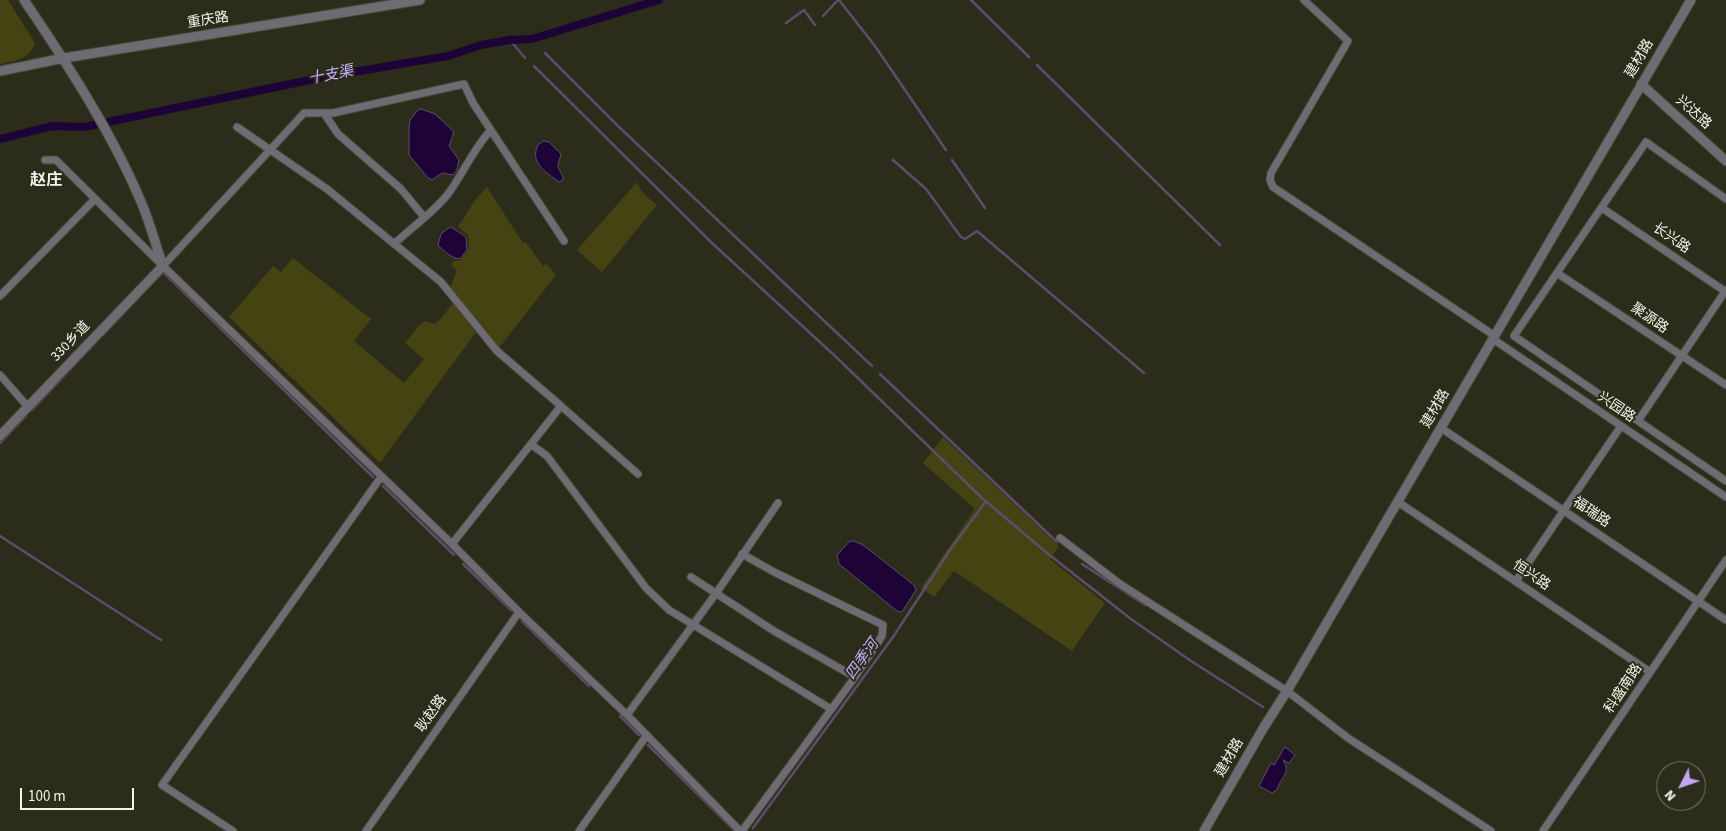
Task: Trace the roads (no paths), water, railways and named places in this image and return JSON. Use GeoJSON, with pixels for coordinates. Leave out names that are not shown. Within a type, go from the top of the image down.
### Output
{"type":"FeatureCollection","features":[{"type":"Feature","properties":{"kind":"street"},"geometry":{"type":"LineString","coordinates":[[24,0],[64,58],[120,156],[140,198],[163,266]]}},
{"type":"Feature","properties":{"kind":"street","name":"重庆路"},"geometry":{"type":"LineString","coordinates":[[0,71],[64,58],[420,0]]}},
{"type":"Feature","properties":{"kind":"street","name":"兴园路"},"geometry":{"type":"LineString","coordinates":[[1304,0],[1348,42],[1271,173],[1270,180],[1273,186],[1726,497]]}},
{"type":"Feature","properties":{"kind":"street","name":"建材路"},"geometry":{"type":"LineString","coordinates":[[1204,831],[1691,0]]}},
{"type":"Feature","properties":{"kind":"street"},"geometry":{"type":"LineString","coordinates":[[163,266],[304,113],[324,113],[349,109],[464,84],[473,103],[564,241]]}},
{"type":"Feature","properties":{"kind":"street","name":"兴达路"},"geometry":{"type":"LineString","coordinates":[[1641,84],[1726,162]]}},
{"type":"Feature","properties":{"kind":"street"},"geometry":{"type":"LineString","coordinates":[[324,113],[338,134],[402,189],[424,217]]}},
{"type":"Feature","properties":{"kind":"street"},"geometry":{"type":"LineString","coordinates":[[237,128],[327,190],[441,282],[497,351],[638,474]]}},
{"type":"Feature","properties":{"kind":"street"},"geometry":{"type":"LineString","coordinates":[[394,244],[447,195],[483,138],[491,130]]}},
{"type":"Feature","properties":{"kind":"street"},"geometry":{"type":"LineString","coordinates":[[1726,199],[1646,142],[1514,336],[1726,481]]}},
{"type":"Feature","properties":{"kind":"street"},"geometry":{"type":"LineString","coordinates":[[45,160],[56,160],[627,715],[741,831],[855,677],[882,636],[883,626],[742,554]]}},
{"type":"Feature","properties":{"kind":"street"},"geometry":{"type":"LineString","coordinates":[[0,296],[95,199]]}},
{"type":"Feature","properties":{"kind":"street","name":"长兴路"},"geometry":{"type":"LineString","coordinates":[[1602,208],[1726,291]]}},
{"type":"Feature","properties":{"kind":"street","name":"330乡道"},"geometry":{"type":"LineString","coordinates":[[0,436],[163,266]]}},
{"type":"Feature","properties":{"kind":"street","name":"聚源路"},"geometry":{"type":"LineString","coordinates":[[1557,273],[1726,385]]}},
{"type":"Feature","properties":{"kind":"street"},"geometry":{"type":"LineString","coordinates":[[1638,421],[1726,291]]}},
{"type":"Feature","properties":{"kind":"street"},"geometry":{"type":"LineString","coordinates":[[0,375],[28,407]]}},
{"type":"Feature","properties":{"kind":"street"},"geometry":{"type":"LineString","coordinates":[[452,544],[561,406]]}},
{"type":"Feature","properties":{"kind":"street"},"geometry":{"type":"LineString","coordinates":[[1516,581],[1621,426]]}},
{"type":"Feature","properties":{"kind":"street","name":"福瑞路"},"geometry":{"type":"LineString","coordinates":[[1441,428],[1726,620]]}},
{"type":"Feature","properties":{"kind":"street"},"geometry":{"type":"LineString","coordinates":[[532,445],[550,460],[646,588],[669,610],[831,709]]}},
{"type":"Feature","properties":{"kind":"street"},"geometry":{"type":"LineString","coordinates":[[233,831],[162,785],[382,477]]}},
{"type":"Feature","properties":{"kind":"street","name":"恒兴路"},"geometry":{"type":"LineString","coordinates":[[1398,502],[1650,672]]}},
{"type":"Feature","properties":{"kind":"street"},"geometry":{"type":"LineString","coordinates":[[627,715],[717,592],[778,503]]}},
{"type":"Feature","properties":{"kind":"street"},"geometry":{"type":"LineString","coordinates":[[1060,538],[1120,584],[1287,692],[1348,738],[1491,831]]}},
{"type":"Feature","properties":{"kind":"street","name":"科盛南路"},"geometry":{"type":"LineString","coordinates":[[1543,831],[1726,560]]}},
{"type":"Feature","properties":{"kind":"street"},"geometry":{"type":"LineString","coordinates":[[691,577],[717,592],[774,631],[855,677]]}},
{"type":"Feature","properties":{"kind":"street","name":"耿赵路"},"geometry":{"type":"LineString","coordinates":[[366,831],[519,612]]}},
{"type":"Feature","properties":{"kind":"street"},"geometry":{"type":"LineString","coordinates":[[579,831],[647,735]]}},
{"type":"Feature","properties":{"kind":"waterway","name":"十支渠"},"geometry":{"type":"LineString","coordinates":[[0,139],[52,126],[84,127],[324,77],[448,56],[481,45],[510,40],[532,39],[659,0]]}},
{"type":"Feature","properties":{"kind":"waterway"},"geometry":{"type":"LineString","coordinates":[[823,16],[838,0]]}},
{"type":"Feature","properties":{"kind":"waterway"},"geometry":{"type":"LineString","coordinates":[[839,0],[875,46],[946,150]]}},
{"type":"Feature","properties":{"kind":"waterway"},"geometry":{"type":"LineString","coordinates":[[971,0],[1029,57]]}},
{"type":"Feature","properties":{"kind":"waterway"},"geometry":{"type":"LineString","coordinates":[[786,23],[804,10],[815,25]]}},
{"type":"Feature","properties":{"kind":"waterway"},"geometry":{"type":"LineString","coordinates":[[510,40],[525,58]]}},
{"type":"Feature","properties":{"kind":"waterway"},"geometry":{"type":"LineString","coordinates":[[545,53],[618,126],[872,366]]}},
{"type":"Feature","properties":{"kind":"waterway"},"geometry":{"type":"LineString","coordinates":[[1037,65],[1220,245]]}},
{"type":"Feature","properties":{"kind":"waterway"},"geometry":{"type":"LineString","coordinates":[[534,66],[713,244],[834,355],[982,498],[1047,553],[1131,619],[1191,661],[1263,707]]}},
{"type":"Feature","properties":{"kind":"waterway"},"geometry":{"type":"LineString","coordinates":[[893,160],[926,189],[961,237],[965,239],[977,231],[1144,373]]}},
{"type":"Feature","properties":{"kind":"waterway"},"geometry":{"type":"LineString","coordinates":[[952,160],[985,208]]}},
{"type":"Feature","properties":{"kind":"waterway"},"geometry":{"type":"LineString","coordinates":[[103,335],[163,272],[373,477]]}},
{"type":"Feature","properties":{"kind":"waterway"},"geometry":{"type":"LineString","coordinates":[[32,410],[97,341]]}},
{"type":"Feature","properties":{"kind":"waterway"},"geometry":{"type":"LineString","coordinates":[[880,374],[1057,542]]}},
{"type":"Feature","properties":{"kind":"waterway"},"geometry":{"type":"LineString","coordinates":[[0,443],[26,416]]}},
{"type":"Feature","properties":{"kind":"waterway"},"geometry":{"type":"LineString","coordinates":[[383,486],[454,555]]}},
{"type":"Feature","properties":{"kind":"waterway","name":"四季河"},"geometry":{"type":"LineString","coordinates":[[753,828],[893,637],[950,550],[986,501]]}},
{"type":"Feature","properties":{"kind":"waterway"},"geometry":{"type":"LineString","coordinates":[[0,536],[161,640]]}},
{"type":"Feature","properties":{"kind":"waterway"},"geometry":{"type":"LineString","coordinates":[[463,564],[512,611]]}},
{"type":"Feature","properties":{"kind":"waterway"},"geometry":{"type":"LineString","coordinates":[[1082,564],[1145,605]]}},
{"type":"Feature","properties":{"kind":"waterway"},"geometry":{"type":"LineString","coordinates":[[522,621],[589,686]]}},
{"type":"Feature","properties":{"kind":"waterway"},"geometry":{"type":"LineString","coordinates":[[620,716],[639,735]]}},
{"type":"Feature","properties":{"kind":"waterway"},"geometry":{"type":"LineString","coordinates":[[648,745],[735,831]]}},
{"type":"Feature","properties":{"kind":"district","name":"赵庄"},"geometry":{"type":"Point","coordinates":[46,181]}}]}
